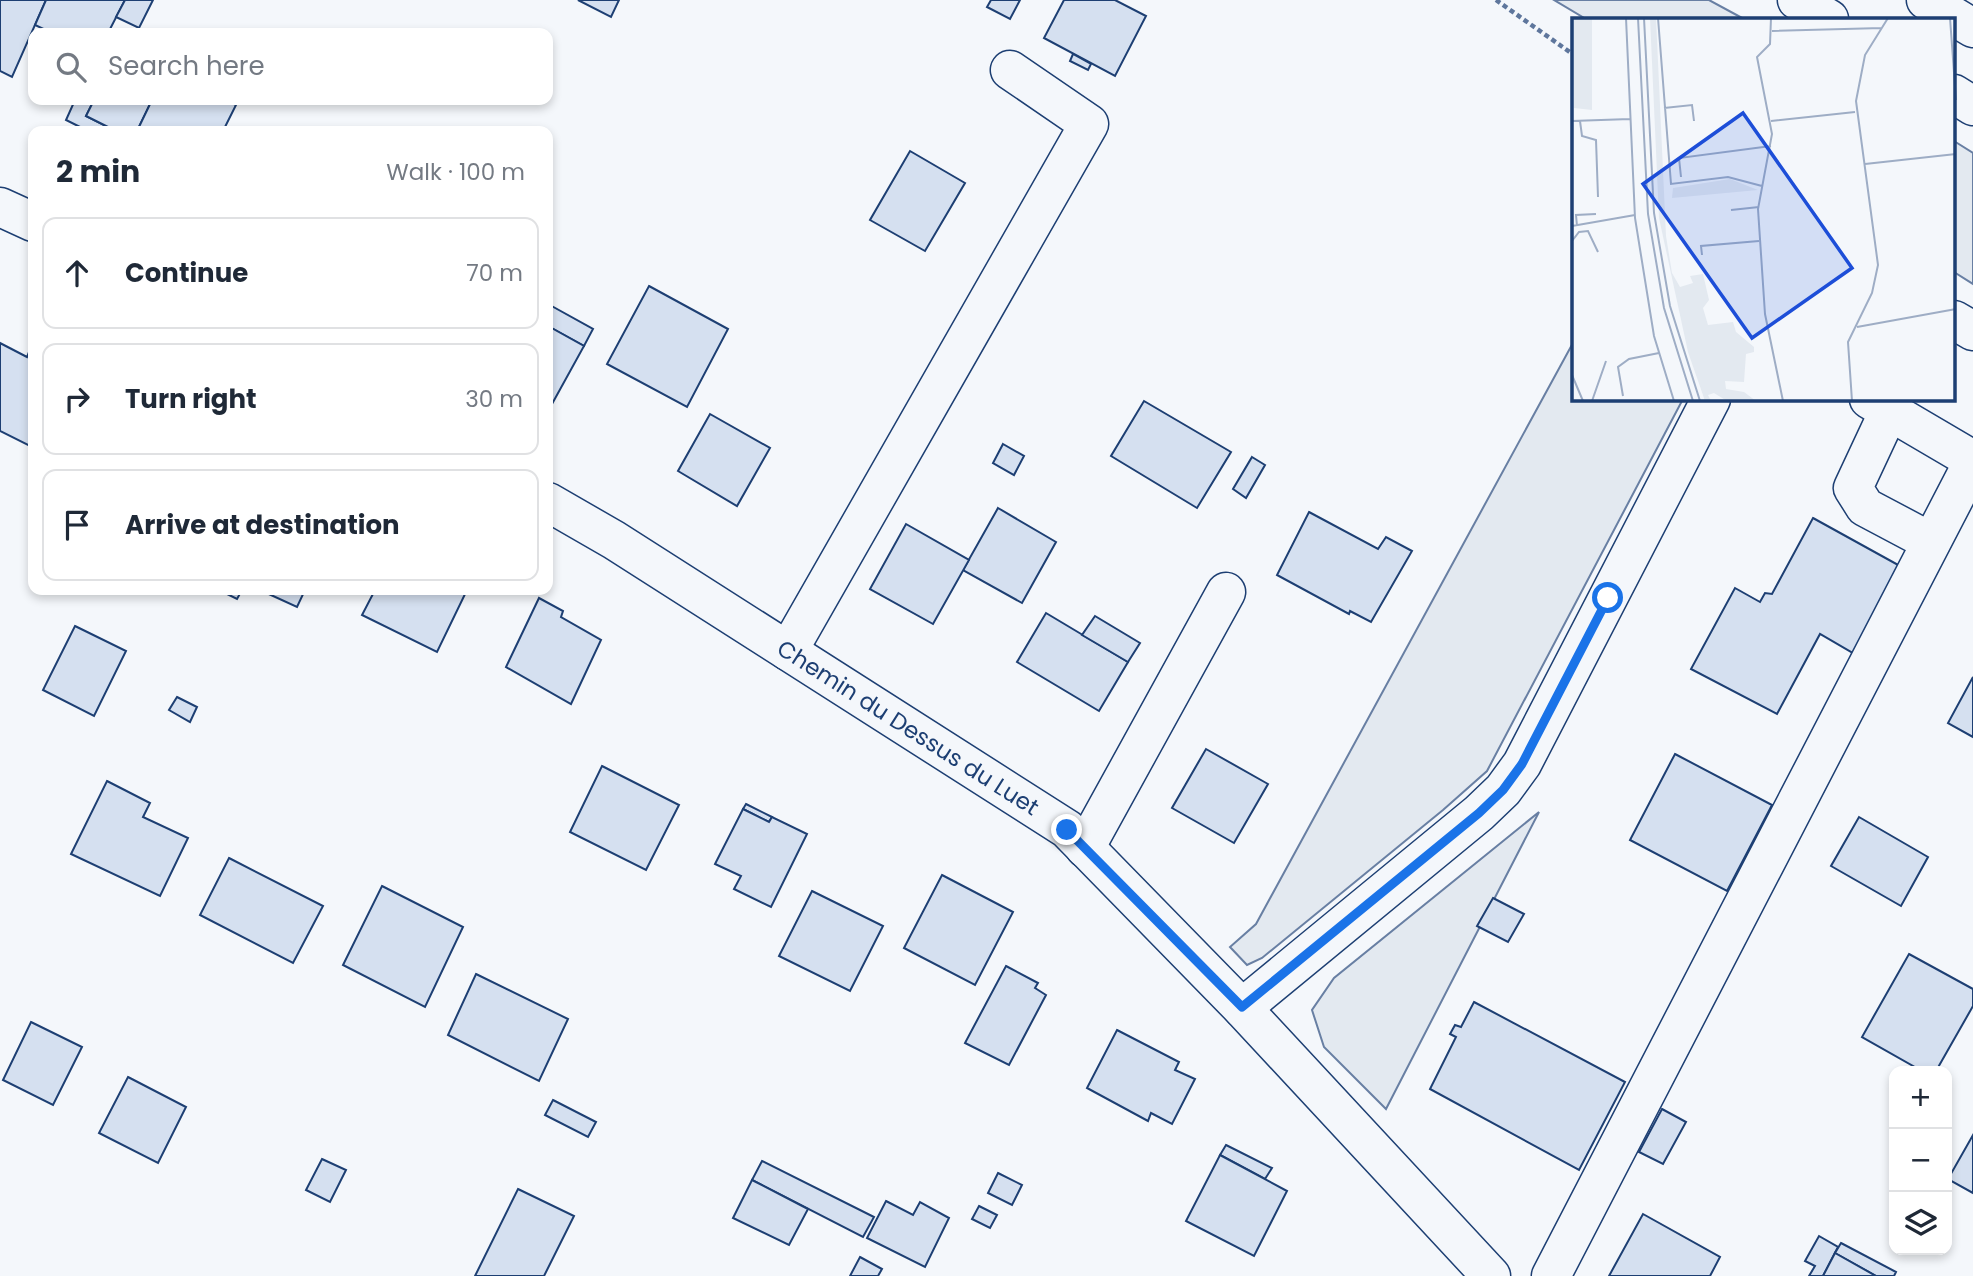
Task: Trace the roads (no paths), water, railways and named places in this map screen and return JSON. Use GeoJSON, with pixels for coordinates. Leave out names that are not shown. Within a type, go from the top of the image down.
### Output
{"type":"FeatureCollection","features":[{"type":"Feature","properties":{"kind":"street"},"geometry":{"type":"LineString","coordinates":[[1797,0],[1827,18]]}},
{"type":"Feature","properties":{"kind":"street"},"geometry":{"type":"LineString","coordinates":[[1926,0],[1973,28]]}},
{"type":"Feature","properties":{"kind":"street"},"geometry":{"type":"LineString","coordinates":[[788,651],[1089,124],[1010,70]]}},
{"type":"Feature","properties":{"kind":"street"},"geometry":{"type":"LineString","coordinates":[[1955,95],[1973,106]]}},
{"type":"Feature","properties":{"kind":"street"},"geometry":{"type":"LineString","coordinates":[[0,207],[28,220]]}},
{"type":"Feature","properties":{"kind":"street"},"geometry":{"type":"LineString","coordinates":[[1955,321],[1973,331]]}},
{"type":"Feature","properties":{"kind":"street"},"geometry":{"type":"LineString","coordinates":[[1242,1007],[1479,813],[1503,790],[1522,764],[1710,401]]}},
{"type":"Feature","properties":{"kind":"street"},"geometry":{"type":"LineString","coordinates":[[1550,1276],[1931,542],[1973,461],[1879,405],[1853,488],[1865,507],[1931,542]]}},
{"type":"Feature","properties":{"kind":"street","name":"Chemin du Dessus du Luet"},"geometry":{"type":"LineString","coordinates":[[553,505],[614,540],[1067,830],[1242,1007],[1491,1276]]}},
{"type":"Feature","properties":{"kind":"street"},"geometry":{"type":"LineString","coordinates":[[1085,848],[1226,592]]}}]}
